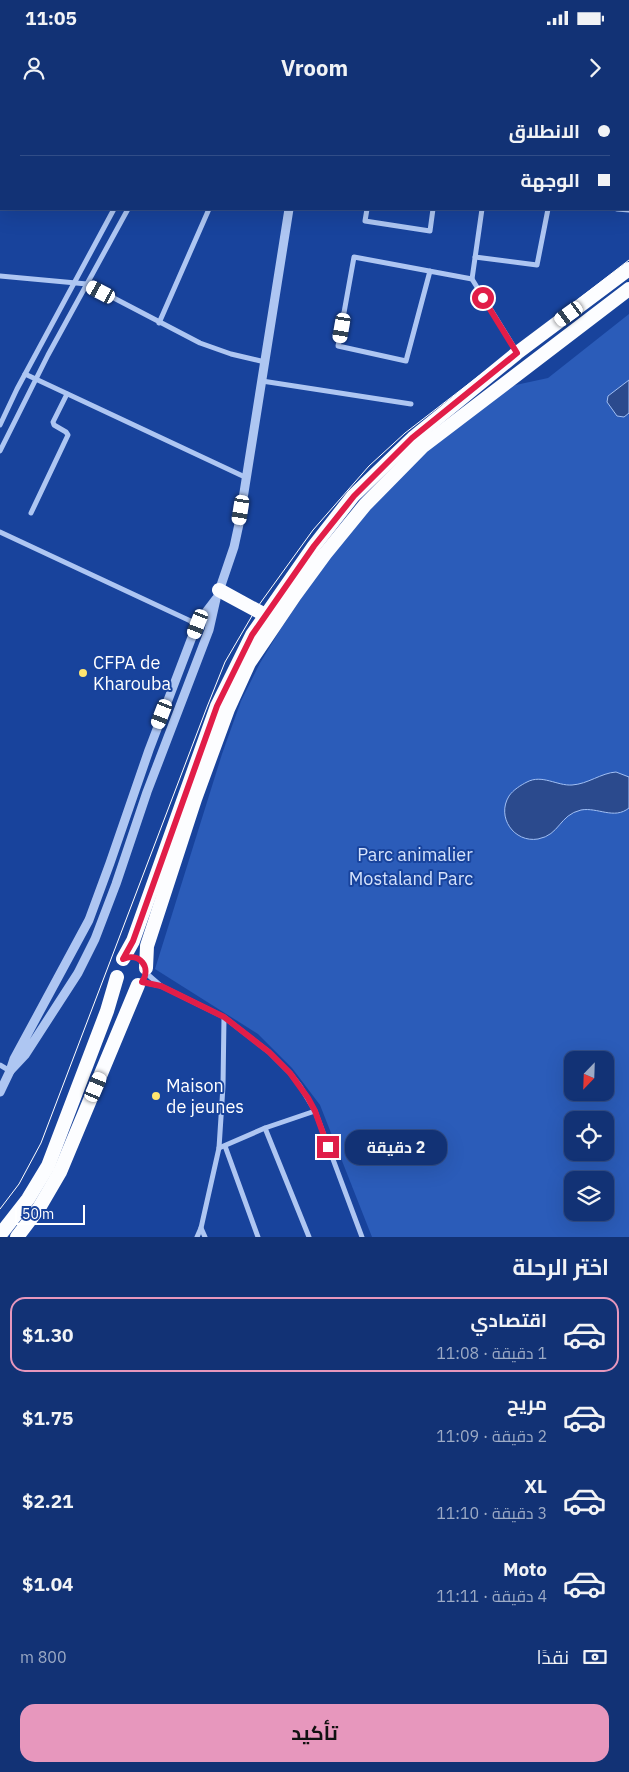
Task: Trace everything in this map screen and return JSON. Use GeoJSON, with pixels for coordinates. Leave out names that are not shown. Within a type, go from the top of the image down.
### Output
{"type":"FeatureCollection","features":[{"type":"Feature","properties":{"kind":"highway"},"geometry":{"type":"LineString","coordinates":[[0,1235],[28,1199],[48,1166],[107,1011],[117,977],[117,967],[133,941],[217,706],[252,635],[265,615],[314,546],[354,496],[412,438],[517,353],[629,269]]}},
{"type":"Feature","properties":{"kind":"highway"},"geometry":{"type":"LineString","coordinates":[[17,1237],[39,1208],[60,1172],[143,977],[150,937],[195,799],[228,709],[249,663],[325,554],[365,505],[422,447],[629,289]]}},
{"type":"Feature","properties":{"kind":"highway"},"geometry":{"type":"LineString","coordinates":[[217,594],[265,615]]}},
{"type":"Feature","properties":{"kind":"highway"},"geometry":{"type":"LineString","coordinates":[[123,959],[132,956],[141,960],[143,977]]}},
{"type":"Feature","properties":{"kind":"highway"},"geometry":{"type":"LineString","coordinates":[[117,977],[124,984],[133,986],[143,977]]}},
{"type":"Feature","properties":{"kind":"street"},"geometry":{"type":"LineString","coordinates":[[0,425],[25,374],[113,210]]}},
{"type":"Feature","properties":{"kind":"street"},"geometry":{"type":"LineString","coordinates":[[0,451],[36,379],[127,210]]}},
{"type":"Feature","properties":{"kind":"street"},"geometry":{"type":"LineString","coordinates":[[159,323],[209,210]]}},
{"type":"Feature","properties":{"kind":"street"},"geometry":{"type":"LineString","coordinates":[[10,1071],[25,1055],[78,973],[95,939],[147,792],[209,630],[217,594],[234,547],[247,478],[289,210]]}},
{"type":"Feature","properties":{"kind":"street"},"geometry":{"type":"LineString","coordinates":[[366,210],[365,221],[430,231],[433,210]]}},
{"type":"Feature","properties":{"kind":"street"},"geometry":{"type":"LineString","coordinates":[[482,210],[472,279],[517,353]]}},
{"type":"Feature","properties":{"kind":"street"},"geometry":{"type":"LineString","coordinates":[[475,256],[537,265],[548,210]]}},
{"type":"Feature","properties":{"kind":"street"},"geometry":{"type":"LineString","coordinates":[[430,271],[406,361],[338,346],[354,257],[430,271],[472,279]]}},
{"type":"Feature","properties":{"kind":"street"},"geometry":{"type":"LineString","coordinates":[[0,276],[87,284],[200,343],[231,354],[265,362]]}},
{"type":"Feature","properties":{"kind":"street"},"geometry":{"type":"LineString","coordinates":[[25,374],[247,478]]}},
{"type":"Feature","properties":{"kind":"street"},"geometry":{"type":"LineString","coordinates":[[262,381],[411,404]]}},
{"type":"Feature","properties":{"kind":"street"},"geometry":{"type":"LineString","coordinates":[[31,513],[68,435],[54,425],[53,422],[67,394]]}},
{"type":"Feature","properties":{"kind":"street"},"geometry":{"type":"LineString","coordinates":[[0,532],[198,624]]}},
{"type":"Feature","properties":{"kind":"street"},"geometry":{"type":"LineString","coordinates":[[0,1090],[14,1059],[89,920],[149,750],[198,624],[217,594]]}},
{"type":"Feature","properties":{"kind":"street"},"geometry":{"type":"LineString","coordinates":[[143,977],[224,1017],[279,1061],[300,1086],[315,1111],[362,1237]]}},
{"type":"Feature","properties":{"kind":"street"},"geometry":{"type":"LineString","coordinates":[[143,977],[161,986]]}},
{"type":"Feature","properties":{"kind":"street"},"geometry":{"type":"LineString","coordinates":[[197,1237],[201,1228],[218,1148],[223,1086],[224,1017]]}},
{"type":"Feature","properties":{"kind":"street"},"geometry":{"type":"LineString","coordinates":[[0,1065],[10,1071]]}},
{"type":"Feature","properties":{"kind":"street"},"geometry":{"type":"LineString","coordinates":[[218,1148],[266,1128],[315,1111]]}},
{"type":"Feature","properties":{"kind":"street"},"geometry":{"type":"LineString","coordinates":[[266,1128],[310,1237]]}},
{"type":"Feature","properties":{"kind":"street"},"geometry":{"type":"LineString","coordinates":[[225,1146],[258,1237]]}},
{"type":"Feature","properties":{"kind":"street"},"geometry":{"type":"LineString","coordinates":[[201,1228],[205,1237]]}},
{"type":"Feature","properties":{"kind":"green space","name":"Mostaland Parc"},"geometry":{"type":"Polygon","coordinates":[[[629,314],[629,1237],[372,1237],[320,1105],[292,1068],[258,1034],[155,969],[222,754],[241,701],[260,663],[280,630],[323,566],[380,496],[425,451],[511,386],[548,378],[629,314]]]}},
{"type":"Feature","properties":{"kind":"shaded area"},"geometry":{"type":"Polygon","coordinates":[[[629,380],[629,413],[624,417],[617,416],[607,402],[608,396],[629,380]]]}},
{"type":"Feature","properties":{"kind":"shaded area"},"geometry":{"type":"Polygon","coordinates":[[[616,772],[629,777],[629,808],[623,811],[612,813],[581,810],[568,816],[551,833],[538,839],[529,839],[515,833],[506,820],[506,804],[509,796],[527,782],[538,779],[572,785],[616,772]]]}},
{"type":"Feature","properties":{"kind":"tram line"},"geometry":{"type":"LineString","coordinates":[[0,1209],[19,1184],[41,1143],[225,662],[256,609],[313,530],[369,466],[405,433],[629,260]]}},
{"type":"Feature","properties":{"kind":"place","name":"CFPA de Kharouba"},"geometry":{"type":"Point","coordinates":[83,673]}},
{"type":"Feature","properties":{"kind":"place","name":"Maison de jeunes"},"geometry":{"type":"Point","coordinates":[156,1096]}},
{"type":"Feature","properties":{"kind":"route"},"geometry":{"type":"LineString","coordinates":[[328,1147],[315,1111],[308,1098],[279,1061],[224,1017],[161,986],[142,982],[145,978],[146,968],[141,960],[132,956],[123,959],[133,941],[217,706],[252,635],[314,546],[354,496],[412,438],[517,353],[483,298]]}},
{"type":"Feature","properties":{"kind":"park label","name":"Parc animalier"},"geometry":{"type":"Point","coordinates":[415,855]}}]}
